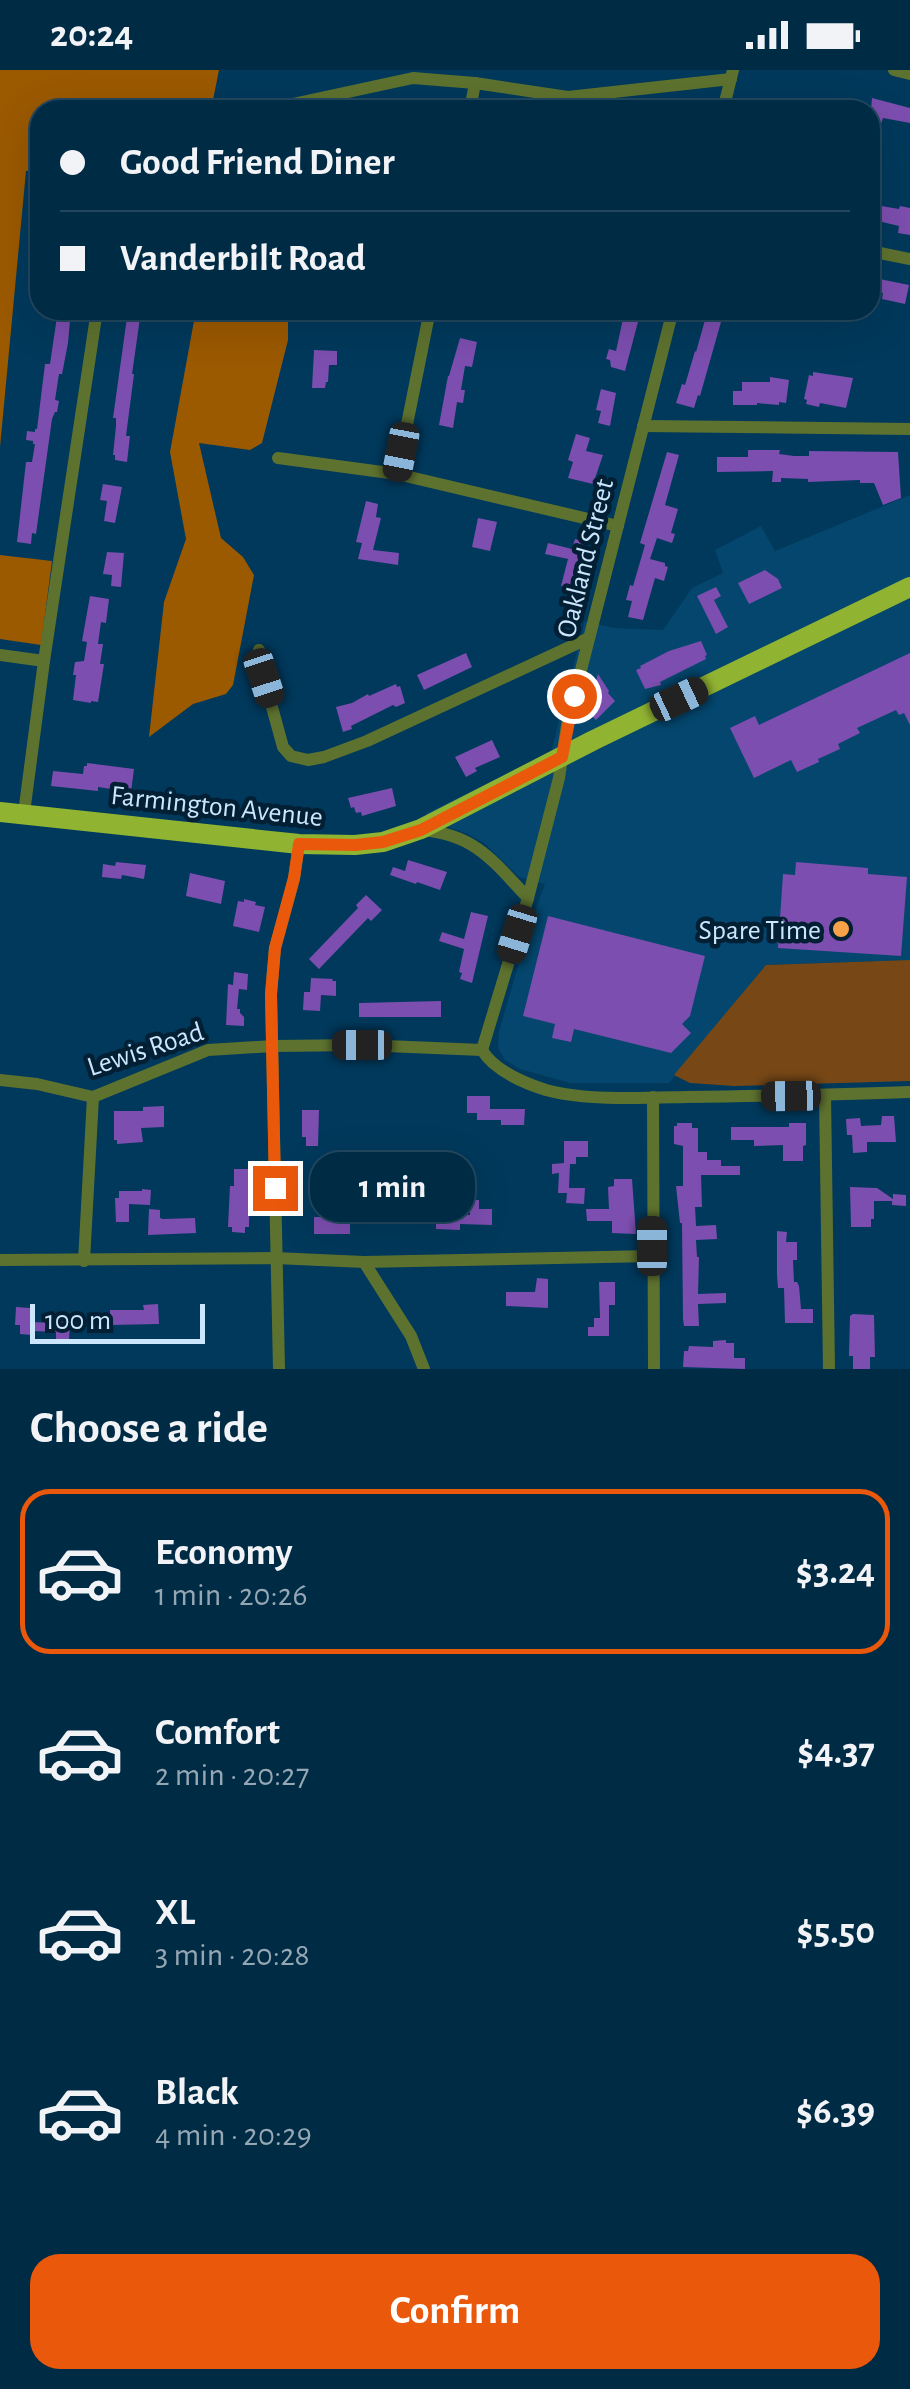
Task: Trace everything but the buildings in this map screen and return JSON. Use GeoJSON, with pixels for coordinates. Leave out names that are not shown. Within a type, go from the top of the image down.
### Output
{"type":"FeatureCollection","features":[{"type":"Feature","properties":{"kind":"highway","name":"Farmington Avenue"},"geometry":{"type":"LineString","coordinates":[[0,812],[299,844],[383,842],[421,830],[594,740],[910,588]]}},
{"type":"Feature","properties":{"kind":"street"},"geometry":{"type":"LineString","coordinates":[[894,70],[910,74]]}},
{"type":"Feature","properties":{"kind":"street"},"geometry":{"type":"LineString","coordinates":[[312,100],[414,78],[568,97],[732,74],[726,100]]}},
{"type":"Feature","properties":{"kind":"street"},"geometry":{"type":"LineString","coordinates":[[472,100],[475,83]]}},
{"type":"Feature","properties":{"kind":"street"},"geometry":{"type":"LineString","coordinates":[[880,253],[910,259]]}},
{"type":"Feature","properties":{"kind":"street"},"geometry":{"type":"LineString","coordinates":[[24,813],[95,320]]}},
{"type":"Feature","properties":{"kind":"street"},"geometry":{"type":"LineString","coordinates":[[396,474],[428,320]]}},
{"type":"Feature","properties":{"kind":"street","name":"Oakland Street"},"geometry":{"type":"LineString","coordinates":[[482,1050],[528,898],[567,726],[670,320]]}},
{"type":"Feature","properties":{"kind":"street"},"geometry":{"type":"LineString","coordinates":[[643,426],[910,429]]}},
{"type":"Feature","properties":{"kind":"street"},"geometry":{"type":"LineString","coordinates":[[278,458],[396,474],[618,526]]}},
{"type":"Feature","properties":{"kind":"street"},"geometry":{"type":"LineString","coordinates":[[259,650],[280,740],[287,752],[314,760],[367,740],[589,638]]}},
{"type":"Feature","properties":{"kind":"street"},"geometry":{"type":"LineString","coordinates":[[0,655],[44,660]]}},
{"type":"Feature","properties":{"kind":"street"},"geometry":{"type":"LineString","coordinates":[[421,830],[442,832],[471,843],[528,898]]}},
{"type":"Feature","properties":{"kind":"street"},"geometry":{"type":"LineString","coordinates":[[279,1369],[271,994],[275,948],[299,844]]}},
{"type":"Feature","properties":{"kind":"street","name":"Lewis Road"},"geometry":{"type":"LineString","coordinates":[[0,1080],[37,1084],[92,1098],[208,1050],[362,1045],[482,1050]]}},
{"type":"Feature","properties":{"kind":"street"},"geometry":{"type":"LineString","coordinates":[[482,1050],[488,1060],[511,1075],[546,1090],[572,1094],[653,1098],[910,1092]]}},
{"type":"Feature","properties":{"kind":"street"},"geometry":{"type":"LineString","coordinates":[[825,1095],[829,1369]]}},
{"type":"Feature","properties":{"kind":"street"},"geometry":{"type":"LineString","coordinates":[[84,1261],[92,1098]]}},
{"type":"Feature","properties":{"kind":"street"},"geometry":{"type":"LineString","coordinates":[[653,1098],[654,1369]]}},
{"type":"Feature","properties":{"kind":"street"},"geometry":{"type":"LineString","coordinates":[[0,1260],[276,1258],[364,1262],[652,1256]]}},
{"type":"Feature","properties":{"kind":"street"},"geometry":{"type":"LineString","coordinates":[[364,1262],[411,1336],[424,1369]]}},
{"type":"Feature","properties":{"kind":"shaded area"},"geometry":{"type":"Polygon","coordinates":[[[0,70],[219,70],[213,100],[30,100],[30,171],[26,171],[0,447],[0,70]]]}},
{"type":"Feature","properties":{"kind":"shaded area"},"geometry":{"type":"Polygon","coordinates":[[[194,320],[288,320],[288,340],[262,443],[250,450],[199,443],[221,538],[243,557],[254,575],[233,685],[226,694],[193,704],[149,737],[164,602],[186,539],[170,452],[194,320]]]}},
{"type":"Feature","properties":{"kind":"shaded area"},"geometry":{"type":"Polygon","coordinates":[[[910,495],[910,960],[766,965],[669,1083],[570,1083],[520,1069],[505,1060],[498,1048],[499,1031],[545,884],[519,877],[484,843],[425,814],[551,752],[585,621],[614,628],[663,630],[692,588],[723,573],[715,550],[761,526],[775,551],[910,495]]]}},
{"type":"Feature","properties":{"kind":"shaded area"},"geometry":{"type":"Polygon","coordinates":[[[0,555],[52,561],[41,645],[0,639],[0,555]]]}},
{"type":"Feature","properties":{"kind":"shaded area"},"geometry":{"type":"Polygon","coordinates":[[[910,960],[910,1081],[734,1086],[690,1083],[674,1075],[766,965],[910,960]]]}},
{"type":"Feature","properties":{"kind":"place","name":"Spare Time"},"geometry":{"type":"Point","coordinates":[841,929]}},
{"type":"Feature","properties":{"kind":"route"},"geometry":{"type":"LineString","coordinates":[[275,1188],[271,994],[275,948],[299,844],[383,842],[421,830],[562,757],[574,696]]}}]}
